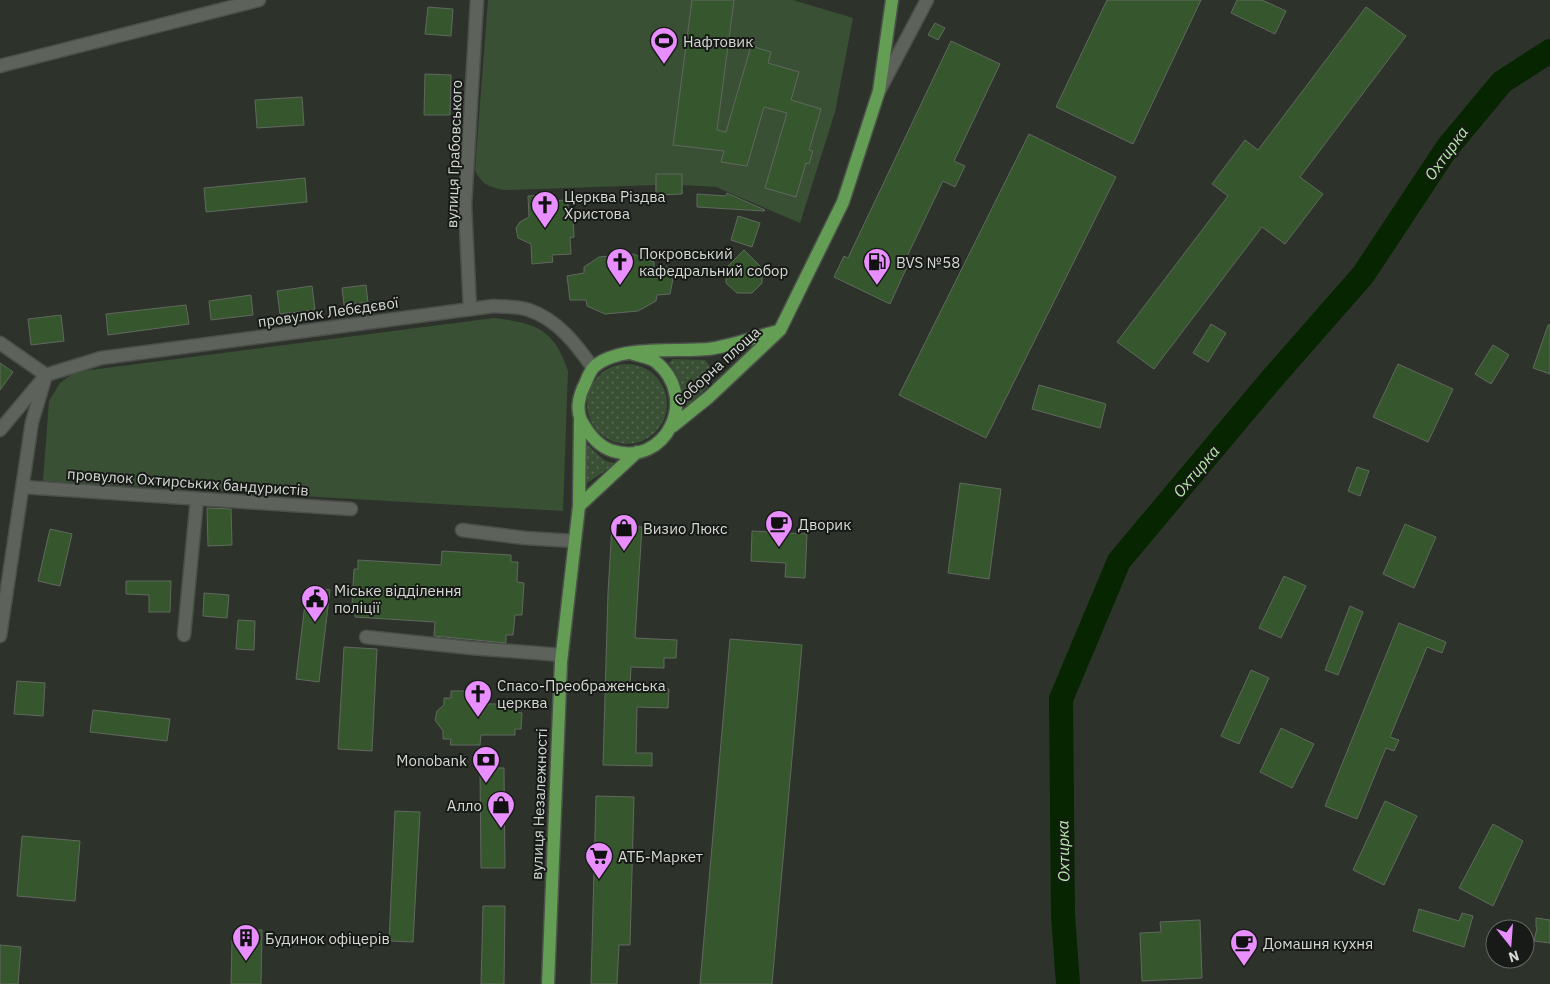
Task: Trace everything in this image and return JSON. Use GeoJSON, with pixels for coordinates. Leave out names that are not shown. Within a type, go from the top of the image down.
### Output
{"type":"FeatureCollection","features":[{"type":"Feature","properties":{"kind":"main road"},"geometry":{"type":"LineString","coordinates":[[780,330],[843,202],[879,91],[892,0]]}},
{"type":"Feature","properties":{"kind":"main road","name":"Соборна площа"},"geometry":{"type":"LineString","coordinates":[[593,368],[610,357],[631,353],[709,348],[780,330]]}},
{"type":"Feature","properties":{"kind":"main road","name":"Соборна площа"},"geometry":{"type":"LineString","coordinates":[[579,506],[638,452],[658,443],[672,426],[708,397],[780,330]]}},
{"type":"Feature","properties":{"kind":"main road","name":"Соборна площа"},"geometry":{"type":"LineString","coordinates":[[631,353],[654,361],[672,378],[678,402],[672,426]]}},
{"type":"Feature","properties":{"kind":"main road"},"geometry":{"type":"LineString","coordinates":[[579,506],[580,419],[578,396],[593,368]]}},
{"type":"Feature","properties":{"kind":"main road"},"geometry":{"type":"LineString","coordinates":[[580,419],[593,439],[614,451],[638,452]]}},
{"type":"Feature","properties":{"kind":"main road","name":"вулиця Незалежності"},"geometry":{"type":"LineString","coordinates":[[548,984],[562,654],[579,506]]}},
{"type":"Feature","properties":{"kind":"street"},"geometry":{"type":"LineString","coordinates":[[0,66],[259,0]]}},
{"type":"Feature","properties":{"kind":"street","name":"вулиця Грабовського"},"geometry":{"type":"LineString","coordinates":[[470,309],[465,205],[477,0]]}},
{"type":"Feature","properties":{"kind":"street"},"geometry":{"type":"LineString","coordinates":[[879,91],[927,0]]}},
{"type":"Feature","properties":{"kind":"street","name":"провулок Лебєдєвої"},"geometry":{"type":"LineString","coordinates":[[46,374],[101,358],[494,306],[528,310],[554,322],[580,350],[593,368]]}},
{"type":"Feature","properties":{"kind":"street"},"geometry":{"type":"LineString","coordinates":[[0,343],[46,374]]}},
{"type":"Feature","properties":{"kind":"street"},"geometry":{"type":"LineString","coordinates":[[0,430],[46,374]]}},
{"type":"Feature","properties":{"kind":"street"},"geometry":{"type":"LineString","coordinates":[[0,629],[32,422],[46,374]]}},
{"type":"Feature","properties":{"kind":"street","name":"провулок Охтирських бандуристів"},"geometry":{"type":"LineString","coordinates":[[23,487],[351,509]]}},
{"type":"Feature","properties":{"kind":"street"},"geometry":{"type":"LineString","coordinates":[[184,635],[197,499]]}},
{"type":"Feature","properties":{"kind":"street"},"geometry":{"type":"LineString","coordinates":[[462,530],[525,538],[574,541]]}},
{"type":"Feature","properties":{"kind":"street"},"geometry":{"type":"LineString","coordinates":[[366,637],[471,648],[562,654]]}},
{"type":"Feature","properties":{"kind":"green space","name":"Нафтовик"},"geometry":{"type":"Polygon","coordinates":[[[488,0],[793,0],[853,18],[835,112],[800,223],[716,187],[683,185],[683,194],[656,195],[655,185],[505,190],[495,188],[483,182],[475,170],[488,0]]]}},
{"type":"Feature","properties":{"kind":"green space"},"geometry":{"type":"Polygon","coordinates":[[[494,318],[521,322],[541,330],[556,345],[568,371],[563,511],[43,481],[49,401],[60,383],[75,372],[494,318]]]}},
{"type":"Feature","properties":{"kind":"green space"},"geometry":{"type":"Polygon","coordinates":[[[673,359],[705,360],[712,373],[711,379],[704,391],[687,406],[682,402],[680,381],[669,363],[673,359]]]}},
{"type":"Feature","properties":{"kind":"green space"},"geometry":{"type":"Polygon","coordinates":[[[627,364],[642,367],[655,376],[664,389],[667,404],[664,419],[655,432],[642,441],[627,444],[612,441],[599,432],[590,419],[587,404],[590,389],[599,376],[612,367],[627,364]]]}},
{"type":"Feature","properties":{"kind":"green space"},"geometry":{"type":"Polygon","coordinates":[[[586,443],[604,460],[615,464],[584,485],[586,443]]]}},
{"type":"Feature","properties":{"kind":"building"},"geometry":{"type":"Polygon","coordinates":[[[692,0],[734,0],[717,130],[726,132],[751,46],[771,52],[768,63],[799,72],[791,100],[821,109],[809,150],[813,151],[809,164],[806,163],[796,197],[765,188],[787,113],[764,107],[747,166],[721,162],[724,151],[673,145],[692,0]]]}},
{"type":"Feature","properties":{"kind":"building"},"geometry":{"type":"Polygon","coordinates":[[[1107,0],[1201,0],[1133,144],[1056,107],[1107,0]]]}},
{"type":"Feature","properties":{"kind":"building"},"geometry":{"type":"Polygon","coordinates":[[[1237,0],[1262,0],[1286,11],[1275,34],[1231,13],[1237,0]]]}},
{"type":"Feature","properties":{"kind":"building"},"geometry":{"type":"Polygon","coordinates":[[[428,7],[453,9],[451,36],[425,34],[428,7]]]}},
{"type":"Feature","properties":{"kind":"building"},"geometry":{"type":"Polygon","coordinates":[[[1366,7],[1406,36],[1300,177],[1323,194],[1285,244],[1262,227],[1154,369],[1117,342],[1228,196],[1212,184],[1245,140],[1258,150],[1366,7]]]}},
{"type":"Feature","properties":{"kind":"building"},"geometry":{"type":"Polygon","coordinates":[[[935,23],[945,28],[938,40],[928,35],[935,23]]]}},
{"type":"Feature","properties":{"kind":"building"},"geometry":{"type":"Polygon","coordinates":[[[951,41],[1000,64],[954,161],[965,166],[955,187],[943,181],[903,265],[907,267],[890,304],[834,277],[844,256],[848,258],[951,41]]]}},
{"type":"Feature","properties":{"kind":"building"},"geometry":{"type":"Polygon","coordinates":[[[425,74],[451,75],[450,115],[424,115],[425,74]]]}},
{"type":"Feature","properties":{"kind":"building"},"geometry":{"type":"Polygon","coordinates":[[[302,97],[304,125],[257,128],[255,100],[302,97]]]}},
{"type":"Feature","properties":{"kind":"building"},"geometry":{"type":"Polygon","coordinates":[[[1029,134],[1116,177],[986,438],[899,395],[1029,134]]]}},
{"type":"Feature","properties":{"kind":"building"},"geometry":{"type":"Polygon","coordinates":[[[656,174],[682,174],[682,194],[656,195],[656,174]]]}},
{"type":"Feature","properties":{"kind":"building"},"geometry":{"type":"Polygon","coordinates":[[[305,178],[307,202],[206,212],[204,188],[305,178]]]}},
{"type":"Feature","properties":{"kind":"building"},"geometry":{"type":"Polygon","coordinates":[[[727,193],[765,210],[697,207],[697,194],[726,196],[727,193]]]}},
{"type":"Feature","properties":{"kind":"building","name":"Церква Різдва Христова"},"geometry":{"type":"Polygon","coordinates":[[[549,195],[549,201],[568,200],[568,217],[573,217],[574,237],[570,238],[571,254],[552,255],[553,262],[532,264],[531,244],[518,238],[516,228],[520,222],[529,217],[528,196],[549,195]]]}},
{"type":"Feature","properties":{"kind":"building"},"geometry":{"type":"Polygon","coordinates":[[[738,216],[760,223],[752,247],[731,240],[738,216]]]}},
{"type":"Feature","properties":{"kind":"building"},"geometry":{"type":"Polygon","coordinates":[[[744,250],[762,268],[762,283],[752,293],[737,293],[726,283],[726,268],[744,250]]]}},
{"type":"Feature","properties":{"kind":"building","name":"Покровський кафедральний собор"},"geometry":{"type":"Polygon","coordinates":[[[633,254],[654,262],[654,268],[668,267],[673,279],[670,294],[657,295],[656,301],[638,311],[605,314],[587,306],[586,300],[570,300],[567,276],[584,273],[584,267],[599,257],[633,254]]]}},
{"type":"Feature","properties":{"kind":"building"},"geometry":{"type":"Polygon","coordinates":[[[366,285],[368,302],[344,305],[342,288],[366,285]]]}},
{"type":"Feature","properties":{"kind":"building"},"geometry":{"type":"Polygon","coordinates":[[[312,286],[315,310],[280,314],[277,291],[312,286]]]}},
{"type":"Feature","properties":{"kind":"building"},"geometry":{"type":"Polygon","coordinates":[[[251,295],[253,315],[211,320],[209,301],[251,295]]]}},
{"type":"Feature","properties":{"kind":"building"},"geometry":{"type":"Polygon","coordinates":[[[186,305],[189,324],[108,335],[106,314],[186,305]]]}},
{"type":"Feature","properties":{"kind":"building"},"geometry":{"type":"Polygon","coordinates":[[[61,315],[64,341],[31,345],[28,319],[61,315]]]}},
{"type":"Feature","properties":{"kind":"building"},"geometry":{"type":"Polygon","coordinates":[[[1211,324],[1226,333],[1208,362],[1193,353],[1211,324]]]}},
{"type":"Feature","properties":{"kind":"building"},"geometry":{"type":"Polygon","coordinates":[[[1548,325],[1550,325],[1550,374],[1533,368],[1548,325]]]}},
{"type":"Feature","properties":{"kind":"building"},"geometry":{"type":"Polygon","coordinates":[[[1493,345],[1509,355],[1491,384],[1475,374],[1493,345]]]}},
{"type":"Feature","properties":{"kind":"building"},"geometry":{"type":"Polygon","coordinates":[[[0,363],[13,372],[0,390],[0,363]]]}},
{"type":"Feature","properties":{"kind":"building"},"geometry":{"type":"Polygon","coordinates":[[[1398,364],[1453,389],[1428,442],[1373,417],[1398,364]]]}},
{"type":"Feature","properties":{"kind":"building"},"geometry":{"type":"Polygon","coordinates":[[[1039,385],[1106,404],[1100,428],[1032,409],[1039,385]]]}},
{"type":"Feature","properties":{"kind":"building"},"geometry":{"type":"Polygon","coordinates":[[[1357,467],[1369,471],[1360,496],[1348,491],[1357,467]]]}},
{"type":"Feature","properties":{"kind":"building"},"geometry":{"type":"Polygon","coordinates":[[[960,483],[1001,489],[989,579],[948,573],[960,483]]]}},
{"type":"Feature","properties":{"kind":"building"},"geometry":{"type":"Polygon","coordinates":[[[207,508],[231,509],[232,545],[208,546],[207,508]]]}},
{"type":"Feature","properties":{"kind":"building"},"geometry":{"type":"Polygon","coordinates":[[[1405,524],[1436,537],[1414,588],[1383,574],[1405,524]]]}},
{"type":"Feature","properties":{"kind":"building"},"geometry":{"type":"Polygon","coordinates":[[[612,525],[642,527],[635,638],[677,640],[676,658],[664,658],[664,668],[631,667],[630,687],[669,689],[668,708],[637,707],[636,753],[652,753],[652,766],[603,765],[612,525]]]}},
{"type":"Feature","properties":{"kind":"building"},"geometry":{"type":"Polygon","coordinates":[[[50,529],[72,534],[60,586],[38,581],[50,529]]]}},
{"type":"Feature","properties":{"kind":"building","name":"Дворик"},"geometry":{"type":"Polygon","coordinates":[[[752,531],[807,534],[805,578],[785,577],[786,563],[751,561],[752,531]]]}},
{"type":"Feature","properties":{"kind":"building"},"geometry":{"type":"Polygon","coordinates":[[[442,551],[511,555],[511,562],[518,562],[517,582],[524,583],[522,615],[515,615],[513,635],[506,635],[506,643],[434,636],[435,622],[355,617],[355,605],[352,604],[354,569],[358,569],[358,560],[441,565],[442,551]]]}},
{"type":"Feature","properties":{"kind":"building"},"geometry":{"type":"Polygon","coordinates":[[[1284,576],[1306,586],[1281,638],[1259,628],[1284,576]]]}},
{"type":"Feature","properties":{"kind":"building"},"geometry":{"type":"Polygon","coordinates":[[[126,581],[171,581],[170,612],[149,612],[149,595],[126,594],[126,581]]]}},
{"type":"Feature","properties":{"kind":"building"},"geometry":{"type":"Polygon","coordinates":[[[307,587],[330,590],[319,682],[296,679],[307,587]]]}},
{"type":"Feature","properties":{"kind":"building"},"geometry":{"type":"Polygon","coordinates":[[[204,593],[229,595],[227,618],[203,616],[204,593]]]}},
{"type":"Feature","properties":{"kind":"building"},"geometry":{"type":"Polygon","coordinates":[[[1350,606],[1363,612],[1338,675],[1325,670],[1350,606]]]}},
{"type":"Feature","properties":{"kind":"building"},"geometry":{"type":"Polygon","coordinates":[[[238,620],[255,621],[254,650],[236,649],[238,620]]]}},
{"type":"Feature","properties":{"kind":"building"},"geometry":{"type":"Polygon","coordinates":[[[1399,623],[1446,642],[1442,653],[1427,647],[1390,737],[1399,740],[1394,751],[1386,748],[1357,819],[1325,806],[1399,623]]]}},
{"type":"Feature","properties":{"kind":"building"},"geometry":{"type":"Polygon","coordinates":[[[730,639],[802,645],[772,984],[700,984],[730,639]]]}},
{"type":"Feature","properties":{"kind":"building"},"geometry":{"type":"Polygon","coordinates":[[[344,647],[377,649],[372,751],[338,749],[344,647]]]}},
{"type":"Feature","properties":{"kind":"building"},"geometry":{"type":"Polygon","coordinates":[[[1251,670],[1269,678],[1239,744],[1221,736],[1251,670]]]}},
{"type":"Feature","properties":{"kind":"building"},"geometry":{"type":"Polygon","coordinates":[[[17,681],[45,683],[43,716],[14,714],[17,681]]]}},
{"type":"Feature","properties":{"kind":"building","name":"Спасо-Преображенська церква"},"geometry":{"type":"Polygon","coordinates":[[[451,691],[481,691],[481,704],[516,704],[516,712],[522,713],[521,729],[515,729],[515,735],[481,735],[480,745],[450,745],[451,739],[443,739],[443,731],[435,720],[437,711],[444,705],[444,698],[451,698],[451,691]]]}},
{"type":"Feature","properties":{"kind":"building"},"geometry":{"type":"Polygon","coordinates":[[[93,710],[170,719],[167,741],[90,732],[93,710]]]}},
{"type":"Feature","properties":{"kind":"building"},"geometry":{"type":"Polygon","coordinates":[[[1281,728],[1314,744],[1292,788],[1260,772],[1281,728]]]}},
{"type":"Feature","properties":{"kind":"building"},"geometry":{"type":"Polygon","coordinates":[[[480,768],[504,768],[505,868],[481,868],[480,768]]]}},
{"type":"Feature","properties":{"kind":"building"},"geometry":{"type":"Polygon","coordinates":[[[596,796],[634,797],[630,945],[619,945],[617,984],[591,984],[596,796]]]}},
{"type":"Feature","properties":{"kind":"building"},"geometry":{"type":"Polygon","coordinates":[[[1385,801],[1417,816],[1384,885],[1353,870],[1385,801]]]}},
{"type":"Feature","properties":{"kind":"building"},"geometry":{"type":"Polygon","coordinates":[[[395,811],[420,812],[413,942],[389,941],[395,811]]]}},
{"type":"Feature","properties":{"kind":"building"},"geometry":{"type":"Polygon","coordinates":[[[1493,824],[1523,841],[1493,906],[1459,888],[1493,824]]]}},
{"type":"Feature","properties":{"kind":"building"},"geometry":{"type":"Polygon","coordinates":[[[22,836],[80,841],[75,901],[17,896],[22,836]]]}},
{"type":"Feature","properties":{"kind":"building"},"geometry":{"type":"Polygon","coordinates":[[[483,906],[505,906],[504,984],[481,984],[483,906]]]}},
{"type":"Feature","properties":{"kind":"building"},"geometry":{"type":"Polygon","coordinates":[[[1419,909],[1459,921],[1462,913],[1473,916],[1464,947],[1413,931],[1419,909]]]}},
{"type":"Feature","properties":{"kind":"building"},"geometry":{"type":"Polygon","coordinates":[[[1536,918],[1550,920],[1550,943],[1535,941],[1536,918]]]}},
{"type":"Feature","properties":{"kind":"building"},"geometry":{"type":"Polygon","coordinates":[[[1200,920],[1202,978],[1142,981],[1140,933],[1161,932],[1160,922],[1200,920]]]}},
{"type":"Feature","properties":{"kind":"building","name":"Будинок офіцерів"},"geometry":{"type":"Polygon","coordinates":[[[241,930],[262,930],[261,984],[231,984],[232,940],[241,940],[241,930]]]}},
{"type":"Feature","properties":{"kind":"building"},"geometry":{"type":"Polygon","coordinates":[[[0,945],[21,947],[18,984],[0,984],[0,945]]]}},
{"type":"Feature","properties":{"kind":"waterway","name":"Охтирка"},"geometry":{"type":"LineString","coordinates":[[1068,984],[1063,915],[1061,699],[1119,561],[1270,381],[1363,275],[1447,148],[1502,82],[1550,51]]}},
{"type":"Feature","properties":{"kind":"place","name":"Нафтовик"},"geometry":{"type":"Point","coordinates":[664,65]}},
{"type":"Feature","properties":{"kind":"place","name":"Церква Різдва Христова"},"geometry":{"type":"Point","coordinates":[545,229]}},
{"type":"Feature","properties":{"kind":"place","name":"Покровський кафедральний собор"},"geometry":{"type":"Point","coordinates":[620,286]}},
{"type":"Feature","properties":{"kind":"place","name":"BVS №58"},"geometry":{"type":"Point","coordinates":[877,286]}},
{"type":"Feature","properties":{"kind":"place","name":"Дворик"},"geometry":{"type":"Point","coordinates":[779,548]}},
{"type":"Feature","properties":{"kind":"place","name":"Визио Люкс"},"geometry":{"type":"Point","coordinates":[624,552]}},
{"type":"Feature","properties":{"kind":"place","name":"Міське відділення поліції"},"geometry":{"type":"Point","coordinates":[315,623]}},
{"type":"Feature","properties":{"kind":"place","name":"Спасо-Преображенська церква"},"geometry":{"type":"Point","coordinates":[478,718]}},
{"type":"Feature","properties":{"kind":"place","name":"Monobank"},"geometry":{"type":"Point","coordinates":[486,784]}},
{"type":"Feature","properties":{"kind":"place","name":"Алло"},"geometry":{"type":"Point","coordinates":[501,829]}},
{"type":"Feature","properties":{"kind":"place","name":"АТБ-Маркет"},"geometry":{"type":"Point","coordinates":[599,880]}},
{"type":"Feature","properties":{"kind":"place","name":"Будинок офіцерів"},"geometry":{"type":"Point","coordinates":[246,962]}},
{"type":"Feature","properties":{"kind":"place","name":"Домашня кухня"},"geometry":{"type":"Point","coordinates":[1244,967]}}]}
